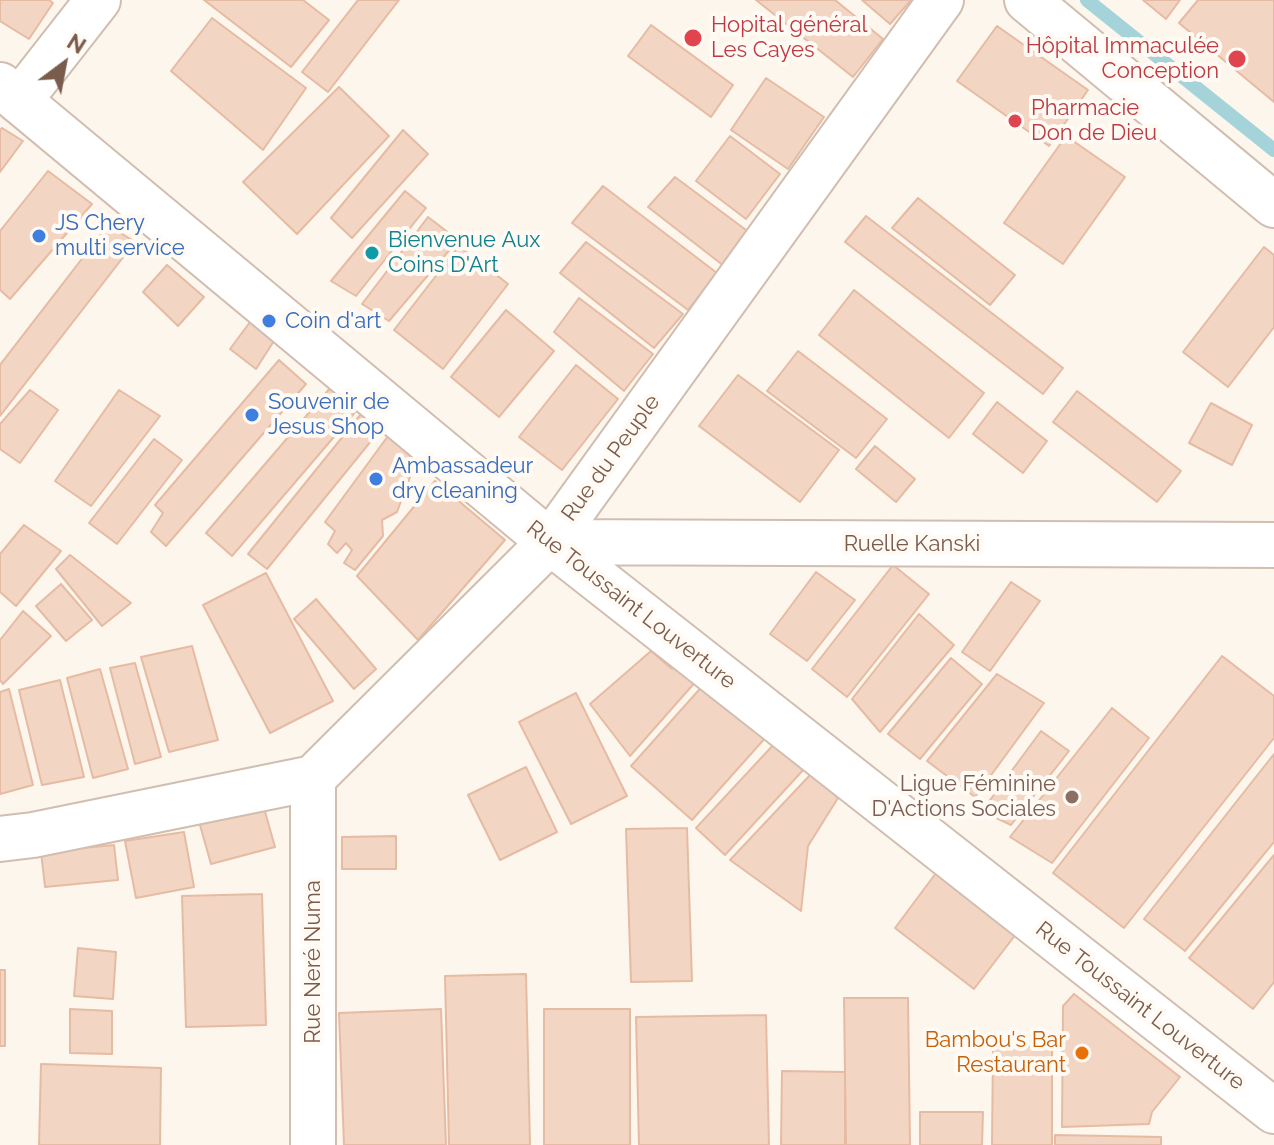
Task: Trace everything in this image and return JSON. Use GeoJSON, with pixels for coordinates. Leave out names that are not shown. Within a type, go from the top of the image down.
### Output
{"type":"FeatureCollection","features":[{"type":"Feature","properties":{"kind":"street"},"geometry":{"type":"LineString","coordinates":[[10,93],[98,0]]}},
{"type":"Feature","properties":{"kind":"street","name":"Rue du Peuple"},"geometry":{"type":"LineString","coordinates":[[313,778],[550,542],[941,0]]}},
{"type":"Feature","properties":{"kind":"street"},"geometry":{"type":"LineString","coordinates":[[1027,0],[1274,205]]}},
{"type":"Feature","properties":{"kind":"street","name":"Rue Toussaint Louverture"},"geometry":{"type":"LineString","coordinates":[[10,93],[550,542],[1274,1111]]}},
{"type":"Feature","properties":{"kind":"street","name":"Ruelle Kanski"},"geometry":{"type":"LineString","coordinates":[[550,542],[1274,545]]}},
{"type":"Feature","properties":{"kind":"street"},"geometry":{"type":"LineString","coordinates":[[0,839],[313,778]]}},
{"type":"Feature","properties":{"kind":"street","name":"Rue Neré Numa"},"geometry":{"type":"LineString","coordinates":[[313,778],[313,1145]]}},
{"type":"Feature","properties":{"kind":"building"},"geometry":{"type":"Polygon","coordinates":[[[0,0],[49,0],[53,3],[29,39],[0,21],[0,0]]]}},
{"type":"Feature","properties":{"kind":"building"},"geometry":{"type":"Polygon","coordinates":[[[204,0],[303,0],[329,20],[291,67],[204,0]]]}},
{"type":"Feature","properties":{"kind":"building"},"geometry":{"type":"Polygon","coordinates":[[[358,0],[399,0],[328,92],[302,72],[358,0]]]}},
{"type":"Feature","properties":{"kind":"building"},"geometry":{"type":"Polygon","coordinates":[[[756,0],[835,0],[883,39],[853,77],[756,0]]]}},
{"type":"Feature","properties":{"kind":"building"},"geometry":{"type":"Polygon","coordinates":[[[862,0],[911,0],[890,24],[862,0]]]}},
{"type":"Feature","properties":{"kind":"building"},"geometry":{"type":"Polygon","coordinates":[[[1143,0],[1180,0],[1166,19],[1143,0]]]}},
{"type":"Feature","properties":{"kind":"building","name":"Hôpital Immaculée Conception"},"geometry":{"type":"Polygon","coordinates":[[[1198,0],[1274,0],[1274,102],[1179,23],[1198,0]]]}},
{"type":"Feature","properties":{"kind":"building"},"geometry":{"type":"Polygon","coordinates":[[[212,18],[306,88],[263,150],[171,71],[212,18]]]}},
{"type":"Feature","properties":{"kind":"building"},"geometry":{"type":"Polygon","coordinates":[[[651,25],[733,85],[711,117],[628,56],[651,25]]]}},
{"type":"Feature","properties":{"kind":"building"},"geometry":{"type":"Polygon","coordinates":[[[997,26],[1088,90],[1049,146],[957,81],[997,26]]]}},
{"type":"Feature","properties":{"kind":"building"},"geometry":{"type":"Polygon","coordinates":[[[766,78],[824,117],[788,169],[731,130],[766,78]]]}},
{"type":"Feature","properties":{"kind":"building"},"geometry":{"type":"Polygon","coordinates":[[[339,87],[389,136],[297,234],[243,182],[339,87]]]}},
{"type":"Feature","properties":{"kind":"building"},"geometry":{"type":"Polygon","coordinates":[[[2,128],[23,141],[0,172],[0,130],[2,128]]]}},
{"type":"Feature","properties":{"kind":"building"},"geometry":{"type":"Polygon","coordinates":[[[403,130],[428,154],[352,238],[331,218],[403,130]]]}},
{"type":"Feature","properties":{"kind":"building"},"geometry":{"type":"Polygon","coordinates":[[[730,136],[780,174],[746,219],[696,181],[730,136]]]}},
{"type":"Feature","properties":{"kind":"building"},"geometry":{"type":"Polygon","coordinates":[[[1066,136],[1125,177],[1063,264],[1004,223],[1066,136]]]}},
{"type":"Feature","properties":{"kind":"building"},"geometry":{"type":"Polygon","coordinates":[[[48,171],[92,204],[10,299],[0,290],[0,231],[48,171]]]}},
{"type":"Feature","properties":{"kind":"building"},"geometry":{"type":"Polygon","coordinates":[[[675,177],[754,236],[724,266],[648,207],[675,177]]]}},
{"type":"Feature","properties":{"kind":"building"},"geometry":{"type":"Polygon","coordinates":[[[603,186],[717,273],[688,310],[572,223],[603,186]]]}},
{"type":"Feature","properties":{"kind":"building"},"geometry":{"type":"Polygon","coordinates":[[[405,191],[426,208],[356,296],[331,281],[405,191]]]}},
{"type":"Feature","properties":{"kind":"building"},"geometry":{"type":"Polygon","coordinates":[[[918,198],[1015,275],[990,305],[892,228],[918,198]]]}},
{"type":"Feature","properties":{"kind":"building"},"geometry":{"type":"Polygon","coordinates":[[[866,216],[1063,368],[1043,394],[845,242],[866,216]]]}},
{"type":"Feature","properties":{"kind":"building"},"geometry":{"type":"Polygon","coordinates":[[[428,217],[458,240],[389,321],[362,304],[428,217]]]}},
{"type":"Feature","properties":{"kind":"building"},"geometry":{"type":"Polygon","coordinates":[[[108,225],[135,242],[0,416],[0,365],[108,225]]]}},
{"type":"Feature","properties":{"kind":"building"},"geometry":{"type":"Polygon","coordinates":[[[586,242],[683,314],[654,348],[560,273],[586,242]]]}},
{"type":"Feature","properties":{"kind":"building"},"geometry":{"type":"Polygon","coordinates":[[[459,246],[508,284],[443,369],[394,330],[459,246]]]}},
{"type":"Feature","properties":{"kind":"building"},"geometry":{"type":"Polygon","coordinates":[[[1264,247],[1274,255],[1274,327],[1228,387],[1183,352],[1264,247]]]}},
{"type":"Feature","properties":{"kind":"building"},"geometry":{"type":"Polygon","coordinates":[[[167,265],[204,297],[178,326],[143,292],[167,265]]]}},
{"type":"Feature","properties":{"kind":"building"},"geometry":{"type":"Polygon","coordinates":[[[854,290],[984,393],[949,438],[819,335],[854,290]]]}},
{"type":"Feature","properties":{"kind":"building"},"geometry":{"type":"Polygon","coordinates":[[[579,298],[653,354],[624,391],[554,332],[579,298]]]}},
{"type":"Feature","properties":{"kind":"building"},"geometry":{"type":"Polygon","coordinates":[[[506,310],[554,351],[499,417],[451,377],[506,310]]]}},
{"type":"Feature","properties":{"kind":"building"},"geometry":{"type":"Polygon","coordinates":[[[256,314],[281,330],[256,369],[230,349],[256,314]]]}},
{"type":"Feature","properties":{"kind":"building"},"geometry":{"type":"Polygon","coordinates":[[[798,351],[887,419],[856,458],[767,391],[798,351]]]}},
{"type":"Feature","properties":{"kind":"building"},"geometry":{"type":"Polygon","coordinates":[[[279,360],[306,384],[166,546],[151,532],[163,513],[155,505],[279,360]]]}},
{"type":"Feature","properties":{"kind":"building"},"geometry":{"type":"Polygon","coordinates":[[[576,365],[618,399],[562,470],[519,437],[576,365]]]}},
{"type":"Feature","properties":{"kind":"building"},"geometry":{"type":"Polygon","coordinates":[[[738,375],[839,450],[800,502],[699,426],[738,375]]]}},
{"type":"Feature","properties":{"kind":"building"},"geometry":{"type":"Polygon","coordinates":[[[331,387],[357,410],[232,556],[206,533],[331,387]]]}},
{"type":"Feature","properties":{"kind":"building"},"geometry":{"type":"Polygon","coordinates":[[[30,390],[58,410],[20,463],[0,449],[0,424],[30,390]]]}},
{"type":"Feature","properties":{"kind":"building"},"geometry":{"type":"Polygon","coordinates":[[[119,390],[160,416],[91,506],[55,481],[119,390]]]}},
{"type":"Feature","properties":{"kind":"building"},"geometry":{"type":"Polygon","coordinates":[[[1077,391],[1181,471],[1157,502],[1053,422],[1077,391]]]}},
{"type":"Feature","properties":{"kind":"building"},"geometry":{"type":"Polygon","coordinates":[[[997,402],[1047,441],[1023,473],[973,434],[997,402]]]}},
{"type":"Feature","properties":{"kind":"building"},"geometry":{"type":"Polygon","coordinates":[[[1211,403],[1252,425],[1232,465],[1189,443],[1211,403]]]}},
{"type":"Feature","properties":{"kind":"building"},"geometry":{"type":"Polygon","coordinates":[[[361,414],[380,430],[267,569],[248,554],[361,414]]]}},
{"type":"Feature","properties":{"kind":"building"},"geometry":{"type":"Polygon","coordinates":[[[388,436],[416,461],[397,512],[382,520],[383,536],[355,570],[344,563],[352,550],[346,543],[337,553],[328,544],[335,531],[325,522],[388,436]]]}},
{"type":"Feature","properties":{"kind":"building"},"geometry":{"type":"Polygon","coordinates":[[[154,439],[182,460],[117,544],[89,523],[154,439]]]}},
{"type":"Feature","properties":{"kind":"building"},"geometry":{"type":"Polygon","coordinates":[[[875,446],[915,479],[896,502],[856,469],[875,446]]]}},
{"type":"Feature","properties":{"kind":"building"},"geometry":{"type":"Polygon","coordinates":[[[435,481],[505,540],[418,640],[357,576],[435,481]]]}},
{"type":"Feature","properties":{"kind":"building"},"geometry":{"type":"Polygon","coordinates":[[[24,525],[61,551],[16,606],[0,592],[0,554],[24,525]]]}},
{"type":"Feature","properties":{"kind":"building"},"geometry":{"type":"Polygon","coordinates":[[[70,555],[131,603],[102,626],[56,569],[70,555]]]}},
{"type":"Feature","properties":{"kind":"building"},"geometry":{"type":"Polygon","coordinates":[[[893,565],[929,594],[847,697],[812,669],[893,565]]]}},
{"type":"Feature","properties":{"kind":"building"},"geometry":{"type":"Polygon","coordinates":[[[816,572],[855,600],[807,661],[770,634],[816,572]]]}},
{"type":"Feature","properties":{"kind":"building"},"geometry":{"type":"Polygon","coordinates":[[[266,573],[333,701],[270,733],[203,605],[266,573]]]}},
{"type":"Feature","properties":{"kind":"building"},"geometry":{"type":"Polygon","coordinates":[[[1011,582],[1040,601],[990,671],[962,652],[1011,582]]]}},
{"type":"Feature","properties":{"kind":"building"},"geometry":{"type":"Polygon","coordinates":[[[61,584],[92,620],[66,641],[36,606],[61,584]]]}},
{"type":"Feature","properties":{"kind":"building"},"geometry":{"type":"Polygon","coordinates":[[[316,599],[376,669],[354,689],[294,619],[316,599]]]}},
{"type":"Feature","properties":{"kind":"building"},"geometry":{"type":"Polygon","coordinates":[[[23,611],[51,636],[3,684],[0,680],[0,640],[23,611]]]}},
{"type":"Feature","properties":{"kind":"building"},"geometry":{"type":"Polygon","coordinates":[[[919,614],[954,645],[880,732],[852,699],[919,614]]]}},
{"type":"Feature","properties":{"kind":"building"},"geometry":{"type":"Polygon","coordinates":[[[192,646],[218,740],[169,752],[141,657],[192,646]]]}},
{"type":"Feature","properties":{"kind":"building"},"geometry":{"type":"Polygon","coordinates":[[[651,651],[672,669],[677,662],[698,679],[630,756],[590,704],[651,651]]]}},
{"type":"Feature","properties":{"kind":"building"},"geometry":{"type":"Polygon","coordinates":[[[1222,656],[1274,696],[1274,738],[1124,928],[1053,873],[1222,656]]]}},
{"type":"Feature","properties":{"kind":"building"},"geometry":{"type":"Polygon","coordinates":[[[951,658],[982,684],[920,759],[888,734],[951,658]]]}},
{"type":"Feature","properties":{"kind":"building"},"geometry":{"type":"Polygon","coordinates":[[[135,663],[161,757],[135,764],[110,668],[135,663]]]}},
{"type":"Feature","properties":{"kind":"building"},"geometry":{"type":"Polygon","coordinates":[[[100,669],[128,769],[93,778],[67,678],[100,669]]]}},
{"type":"Feature","properties":{"kind":"building"},"geometry":{"type":"Polygon","coordinates":[[[997,674],[1044,703],[975,797],[927,761],[997,674]]]}},
{"type":"Feature","properties":{"kind":"building"},"geometry":{"type":"Polygon","coordinates":[[[60,680],[84,777],[42,785],[19,690],[60,680]]]}},
{"type":"Feature","properties":{"kind":"building"},"geometry":{"type":"Polygon","coordinates":[[[706,682],[767,736],[692,820],[631,766],[706,682]]]}},
{"type":"Feature","properties":{"kind":"building"},"geometry":{"type":"Polygon","coordinates":[[[9,689],[33,785],[0,794],[0,692],[9,689]]]}},
{"type":"Feature","properties":{"kind":"building"},"geometry":{"type":"Polygon","coordinates":[[[576,693],[627,796],[571,824],[519,722],[576,693]]]}},
{"type":"Feature","properties":{"kind":"building"},"geometry":{"type":"Polygon","coordinates":[[[1112,708],[1149,738],[1052,863],[1010,837],[1112,708]]]}},
{"type":"Feature","properties":{"kind":"building"},"geometry":{"type":"Polygon","coordinates":[[[1041,731],[1069,751],[1011,825],[982,811],[1041,731]]]}},
{"type":"Feature","properties":{"kind":"building"},"geometry":{"type":"Polygon","coordinates":[[[776,742],[805,768],[725,855],[696,828],[776,742]]]}},
{"type":"Feature","properties":{"kind":"building"},"geometry":{"type":"Polygon","coordinates":[[[1274,754],[1274,842],[1185,951],[1144,919],[1274,754]]]}},
{"type":"Feature","properties":{"kind":"building"},"geometry":{"type":"Polygon","coordinates":[[[526,767],[557,832],[500,860],[468,795],[526,767]]]}},
{"type":"Feature","properties":{"kind":"building"},"geometry":{"type":"Polygon","coordinates":[[[811,774],[838,798],[808,846],[801,911],[730,860],[811,774]]]}},
{"type":"Feature","properties":{"kind":"building"},"geometry":{"type":"Polygon","coordinates":[[[262,801],[275,847],[211,864],[198,818],[262,801]]]}},
{"type":"Feature","properties":{"kind":"building"},"geometry":{"type":"Polygon","coordinates":[[[687,828],[692,981],[631,982],[626,829],[687,828]]]}},
{"type":"Feature","properties":{"kind":"building"},"geometry":{"type":"Polygon","coordinates":[[[184,832],[194,887],[136,898],[125,841],[184,832]]]}},
{"type":"Feature","properties":{"kind":"building"},"geometry":{"type":"Polygon","coordinates":[[[396,836],[396,869],[342,869],[342,837],[396,836]]]}},
{"type":"Feature","properties":{"kind":"building"},"geometry":{"type":"Polygon","coordinates":[[[114,845],[118,880],[45,887],[41,852],[114,845]]]}},
{"type":"Feature","properties":{"kind":"building"},"geometry":{"type":"Polygon","coordinates":[[[1274,855],[1274,982],[1253,1009],[1189,958],[1274,855]]]}},
{"type":"Feature","properties":{"kind":"building"},"geometry":{"type":"Polygon","coordinates":[[[936,873],[1016,934],[974,989],[895,928],[936,873]]]}},
{"type":"Feature","properties":{"kind":"building"},"geometry":{"type":"Polygon","coordinates":[[[262,894],[266,1025],[186,1027],[182,896],[262,894]]]}},
{"type":"Feature","properties":{"kind":"building"},"geometry":{"type":"Polygon","coordinates":[[[78,948],[116,952],[113,999],[74,996],[78,948]]]}},
{"type":"Feature","properties":{"kind":"building"},"geometry":{"type":"Polygon","coordinates":[[[0,970],[5,970],[5,1046],[0,1046],[0,970]]]}},
{"type":"Feature","properties":{"kind":"building"},"geometry":{"type":"Polygon","coordinates":[[[526,974],[530,1145],[449,1145],[445,976],[526,974]]]}},
{"type":"Feature","properties":{"kind":"building"},"geometry":{"type":"Polygon","coordinates":[[[1074,994],[1180,1077],[1152,1112],[1149,1124],[1062,1127],[1063,1006],[1074,994]]]}},
{"type":"Feature","properties":{"kind":"building"},"geometry":{"type":"Polygon","coordinates":[[[844,998],[908,998],[910,1145],[846,1145],[844,998]]]}},
{"type":"Feature","properties":{"kind":"building"},"geometry":{"type":"Polygon","coordinates":[[[70,1009],[112,1011],[112,1054],[70,1053],[70,1009]]]}},
{"type":"Feature","properties":{"kind":"building"},"geometry":{"type":"Polygon","coordinates":[[[441,1009],[446,1145],[344,1145],[339,1013],[441,1009]]]}},
{"type":"Feature","properties":{"kind":"building"},"geometry":{"type":"Polygon","coordinates":[[[544,1009],[630,1009],[630,1145],[544,1145],[544,1009]]]}},
{"type":"Feature","properties":{"kind":"building"},"geometry":{"type":"Polygon","coordinates":[[[766,1015],[769,1145],[639,1145],[636,1017],[766,1015]]]}},
{"type":"Feature","properties":{"kind":"building"},"geometry":{"type":"Polygon","coordinates":[[[993,1046],[1052,1047],[1052,1145],[992,1145],[993,1046]]]}},
{"type":"Feature","properties":{"kind":"building"},"geometry":{"type":"Polygon","coordinates":[[[41,1064],[161,1068],[160,1145],[39,1145],[41,1064]]]}},
{"type":"Feature","properties":{"kind":"building"},"geometry":{"type":"Polygon","coordinates":[[[782,1071],[845,1072],[845,1145],[781,1145],[782,1071]]]}},
{"type":"Feature","properties":{"kind":"building"},"geometry":{"type":"Polygon","coordinates":[[[920,1112],[983,1112],[982,1145],[920,1145],[920,1112]]]}},
{"type":"Feature","properties":{"kind":"building"},"geometry":{"type":"Polygon","coordinates":[[[1055,1135],[1161,1137],[1161,1145],[1055,1145],[1055,1135]]]}},
{"type":"Feature","properties":{"kind":"waterway"},"geometry":{"type":"LineString","coordinates":[[1087,0],[1274,150]]}},
{"type":"Feature","properties":{"kind":"place","name":"Hopital général Les Cayes"},"geometry":{"type":"Point","coordinates":[693,38]}},
{"type":"Feature","properties":{"kind":"place","name":"Hôpital Immaculée Conception"},"geometry":{"type":"Point","coordinates":[1237,59]}},
{"type":"Feature","properties":{"kind":"place","name":"Pharmacie Don de Dieu"},"geometry":{"type":"Point","coordinates":[1015,121]}},
{"type":"Feature","properties":{"kind":"place","name":"JS Chery multi service"},"geometry":{"type":"Point","coordinates":[39,236]}},
{"type":"Feature","properties":{"kind":"place","name":"Bienvenue Aux Coins D'Art"},"geometry":{"type":"Point","coordinates":[372,253]}},
{"type":"Feature","properties":{"kind":"place","name":"Coin d'art"},"geometry":{"type":"Point","coordinates":[269,321]}},
{"type":"Feature","properties":{"kind":"place","name":"Souvenir de Jesus Shop"},"geometry":{"type":"Point","coordinates":[252,415]}},
{"type":"Feature","properties":{"kind":"place","name":"Ambassadeur dry cleaning"},"geometry":{"type":"Point","coordinates":[376,479]}},
{"type":"Feature","properties":{"kind":"place","name":"Ligue Féminine D'Actions Sociales"},"geometry":{"type":"Point","coordinates":[1072,797]}},
{"type":"Feature","properties":{"kind":"place","name":"Bambou's Bar Restaurant"},"geometry":{"type":"Point","coordinates":[1082,1053]}}]}
